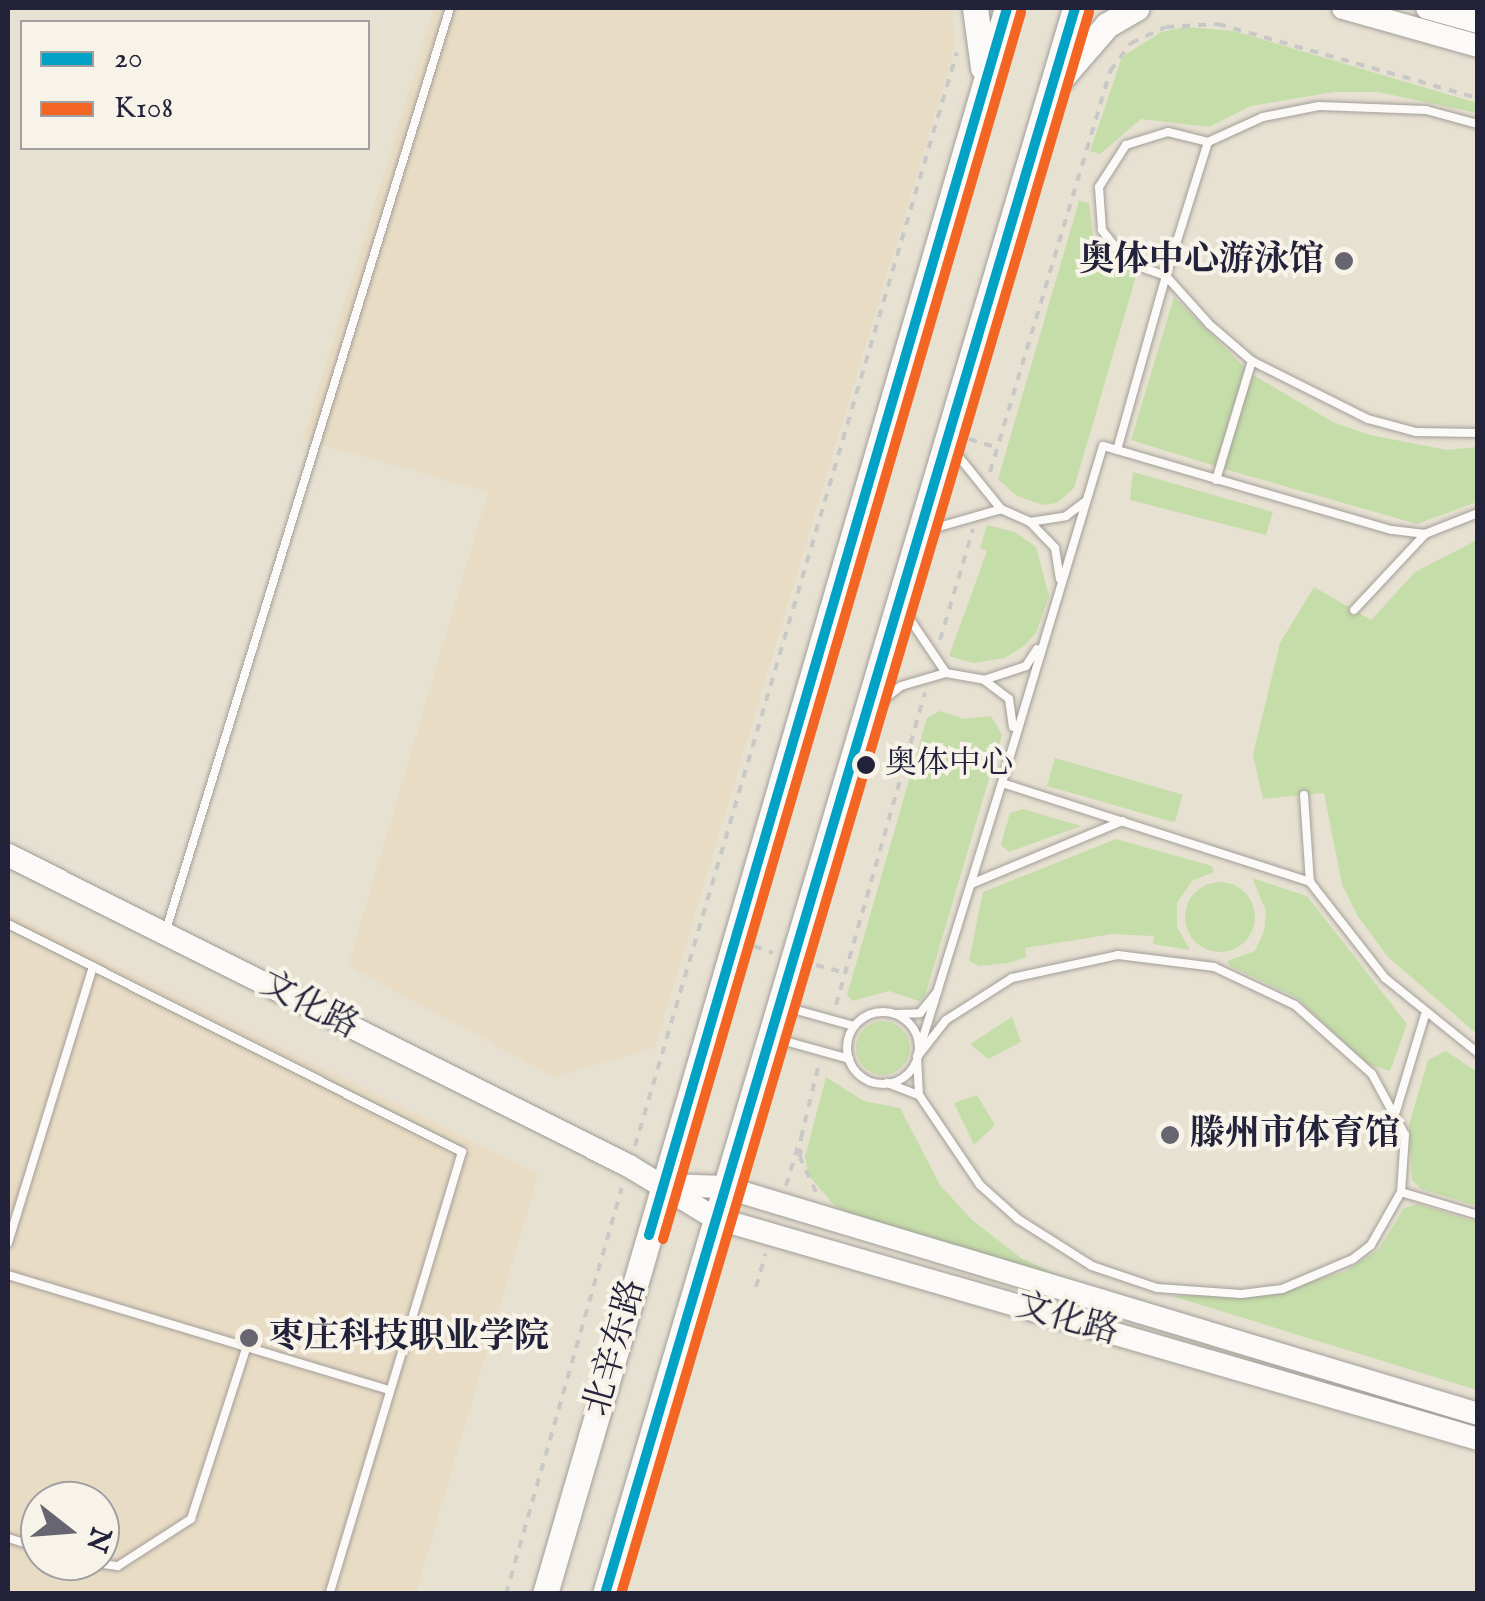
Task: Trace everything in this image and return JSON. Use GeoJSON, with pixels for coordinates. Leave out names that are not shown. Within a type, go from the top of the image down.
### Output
{"type":"FeatureCollection","features":[{"type":"Feature","properties":{"kind":"main road"},"geometry":{"type":"LineString","coordinates":[[975,8],[984,84]]}},
{"type":"Feature","properties":{"kind":"main road","name":"北辛东路"},"geometry":{"type":"LineString","coordinates":[[545,1594],[1007,8]]}},
{"type":"Feature","properties":{"kind":"main road","name":"北辛东路"},"geometry":{"type":"LineString","coordinates":[[605,1594],[1074,8]]}},
{"type":"Feature","properties":{"kind":"main road"},"geometry":{"type":"LineString","coordinates":[[1048,99],[1076,55],[1149,12]]}},
{"type":"Feature","properties":{"kind":"street"},"geometry":{"type":"LineString","coordinates":[[1343,8],[1478,46]]}},
{"type":"Feature","properties":{"kind":"street"},"geometry":{"type":"LineString","coordinates":[[1427,8],[1478,22]]}},
{"type":"Feature","properties":{"kind":"street","name":"文化路"},"geometry":{"type":"LineString","coordinates":[[8,855],[664,1184],[715,1218],[1478,1439]]}},
{"type":"Feature","properties":{"kind":"street","name":"文化路"},"geometry":{"type":"LineString","coordinates":[[664,1184],[724,1188],[1478,1414]]}},
{"type":"Feature","properties":{"kind":"lane"},"geometry":{"type":"LineString","coordinates":[[165,934],[450,8]]}},
{"type":"Feature","properties":{"kind":"lane"},"geometry":{"type":"LineString","coordinates":[[1478,124],[1408,108],[1319,106],[1263,117],[1208,142],[1146,134],[1109,162],[1099,187],[1102,230],[1113,249],[1166,276],[1252,361],[1368,419],[1416,432],[1478,433]]}},
{"type":"Feature","properties":{"kind":"lane"},"geometry":{"type":"LineString","coordinates":[[1118,450],[1208,142]]}},
{"type":"Feature","properties":{"kind":"lane"},"geometry":{"type":"LineString","coordinates":[[1216,480],[1252,361]]}},
{"type":"Feature","properties":{"kind":"lane"},"geometry":{"type":"LineString","coordinates":[[947,441],[1001,510],[1030,522],[1055,548],[1061,583]]}},
{"type":"Feature","properties":{"kind":"lane"},"geometry":{"type":"LineString","coordinates":[[917,1057],[943,984],[1103,446],[1216,480],[1425,534]]}},
{"type":"Feature","properties":{"kind":"lane"},"geometry":{"type":"LineString","coordinates":[[1030,522],[1066,516],[1086,502]]}},
{"type":"Feature","properties":{"kind":"lane"},"geometry":{"type":"LineString","coordinates":[[918,537],[935,525],[1001,510]]}},
{"type":"Feature","properties":{"kind":"lane"},"geometry":{"type":"LineString","coordinates":[[1354,610],[1425,534],[1478,513]]}},
{"type":"Feature","properties":{"kind":"lane"},"geometry":{"type":"LineString","coordinates":[[902,593],[906,619],[946,673]]}},
{"type":"Feature","properties":{"kind":"lane"},"geometry":{"type":"LineString","coordinates":[[866,712],[902,686],[946,673],[984,680],[1026,666],[1046,632]]}},
{"type":"Feature","properties":{"kind":"lane"},"geometry":{"type":"LineString","coordinates":[[984,680],[1013,707],[1011,747]]}},
{"type":"Feature","properties":{"kind":"lane"},"geometry":{"type":"LineString","coordinates":[[1002,783],[1310,882]]}},
{"type":"Feature","properties":{"kind":"lane"},"geometry":{"type":"LineString","coordinates":[[1304,795],[1310,882],[1384,978],[1478,1053]]}},
{"type":"Feature","properties":{"kind":"lane"},"geometry":{"type":"LineString","coordinates":[[971,884],[1122,821]]}},
{"type":"Feature","properties":{"kind":"lane"},"geometry":{"type":"LineString","coordinates":[[8,924],[462,1152],[329,1594]]}},
{"type":"Feature","properties":{"kind":"lane"},"geometry":{"type":"LineString","coordinates":[[887,1084],[908,1073],[917,1057],[946,1020],[1012,978],[1118,956],[1171,959],[1214,967],[1295,1005],[1372,1074],[1396,1112],[1405,1136],[1401,1192],[1371,1245],[1326,1273],[1241,1294],[1157,1288],[1092,1266],[1018,1219],[980,1185],[919,1095],[917,1057],[913,1029],[896,1014]]}},
{"type":"Feature","properties":{"kind":"lane"},"geometry":{"type":"LineString","coordinates":[[8,1243],[93,967]]}},
{"type":"Feature","properties":{"kind":"lane"},"geometry":{"type":"LineString","coordinates":[[779,1005],[854,1026],[874,1014],[920,1013],[943,984]]}},
{"type":"Feature","properties":{"kind":"lane"},"geometry":{"type":"LineString","coordinates":[[1396,1112],[1426,1015]]}},
{"type":"Feature","properties":{"kind":"lane"},"geometry":{"type":"LineString","coordinates":[[849,1060],[854,1026]]}},
{"type":"Feature","properties":{"kind":"lane"},"geometry":{"type":"LineString","coordinates":[[770,1036],[849,1060],[864,1078],[919,1095]]}},
{"type":"Feature","properties":{"kind":"lane"},"geometry":{"type":"LineString","coordinates":[[1401,1192],[1478,1214]]}},
{"type":"Feature","properties":{"kind":"lane"},"geometry":{"type":"LineString","coordinates":[[8,1275],[390,1390]]}},
{"type":"Feature","properties":{"kind":"lane"},"geometry":{"type":"LineString","coordinates":[[120,1565],[191,1519],[247,1346]]}},
{"type":"Feature","properties":{"kind":"path"},"geometry":{"type":"LineString","coordinates":[[1149,12],[1166,27]]}},
{"type":"Feature","properties":{"kind":"path"},"geometry":{"type":"LineString","coordinates":[[1119,53],[1166,27],[1218,24],[1478,98]]}},
{"type":"Feature","properties":{"kind":"path"},"geometry":{"type":"LineString","coordinates":[[506,1594],[958,44]]}},
{"type":"Feature","properties":{"kind":"shaded area"},"geometry":{"type":"Polygon","coordinates":[[[434,8],[953,11],[955,47],[655,1047],[555,1077],[348,966],[488,492],[303,439],[434,8]]]}},
{"type":"Feature","properties":{"kind":"shaded area","name":"枣庄科技职业学院"},"geometry":{"type":"Polygon","coordinates":[[[8,912],[538,1175],[416,1593],[8,1593],[8,912]]]}},
{"type":"Feature","properties":{"kind":"green space"},"geometry":{"type":"Polygon","coordinates":[[[1186,27],[1234,31],[1477,103],[1477,113],[1378,92],[1334,92],[1251,106],[1209,127],[1141,119],[1100,154],[1090,151],[1122,57],[1161,32],[1186,27]]]}},
{"type":"Feature","properties":{"kind":"green space"},"geometry":{"type":"Polygon","coordinates":[[[1079,201],[1089,203],[1093,236],[1136,276],[1074,488],[1057,503],[1043,505],[1017,496],[998,479],[1079,201]]]}},
{"type":"Feature","properties":{"kind":"green space"},"geometry":{"type":"Polygon","coordinates":[[[1174,297],[1245,368],[1215,466],[1131,440],[1174,297]]]}},
{"type":"Feature","properties":{"kind":"green space"},"geometry":{"type":"Polygon","coordinates":[[[1253,375],[1335,423],[1370,435],[1447,450],[1477,447],[1477,502],[1417,524],[1221,468],[1253,375]]]}},
{"type":"Feature","properties":{"kind":"green space"},"geometry":{"type":"Polygon","coordinates":[[[1133,472],[1273,512],[1266,535],[1130,500],[1133,472]]]}},
{"type":"Feature","properties":{"kind":"green space"},"geometry":{"type":"Polygon","coordinates":[[[987,525],[1015,532],[1036,547],[1049,596],[1036,633],[1024,646],[1005,658],[973,663],[949,656],[987,551],[980,548],[987,525]]]}},
{"type":"Feature","properties":{"kind":"green space"},"geometry":{"type":"Polygon","coordinates":[[[1477,540],[1477,1034],[1387,956],[1357,915],[1342,884],[1324,793],[1263,799],[1253,755],[1280,643],[1314,587],[1371,620],[1415,572],[1477,540]]]}},
{"type":"Feature","properties":{"kind":"green space"},"geometry":{"type":"Polygon","coordinates":[[[940,711],[964,719],[991,716],[1002,735],[925,996],[919,1001],[889,991],[852,1001],[847,995],[927,718],[940,711]]]}},
{"type":"Feature","properties":{"kind":"green space"},"geometry":{"type":"Polygon","coordinates":[[[1055,758],[1183,795],[1175,823],[1047,786],[1055,758]]]}},
{"type":"Feature","properties":{"kind":"green space"},"geometry":{"type":"Polygon","coordinates":[[[1023,809],[1081,826],[1009,852],[1001,845],[1010,813],[1023,809]]]}},
{"type":"Feature","properties":{"kind":"green space"},"geometry":{"type":"Polygon","coordinates":[[[1116,839],[1212,866],[1214,872],[1192,881],[1177,903],[1177,927],[1190,950],[1153,944],[1154,936],[1112,934],[1025,948],[1026,957],[1008,963],[979,966],[969,961],[983,892],[1116,839]]]}},
{"type":"Feature","properties":{"kind":"green space"},"geometry":{"type":"Polygon","coordinates":[[[1252,878],[1307,896],[1407,1024],[1390,1071],[1368,1064],[1297,998],[1230,966],[1227,961],[1255,951],[1264,931],[1266,911],[1252,878]]]}},
{"type":"Feature","properties":{"kind":"green space"},"geometry":{"type":"Polygon","coordinates":[[[1220,882],[1245,892],[1255,917],[1245,942],[1220,952],[1195,942],[1185,917],[1195,892],[1220,882]]]}},
{"type":"Feature","properties":{"kind":"green space"},"geometry":{"type":"Polygon","coordinates":[[[1012,1017],[1021,1042],[988,1059],[970,1044],[1012,1017]]]}},
{"type":"Feature","properties":{"kind":"green space"},"geometry":{"type":"Polygon","coordinates":[[[883,1021],[902,1029],[910,1048],[902,1067],[883,1075],[864,1067],[856,1048],[864,1029],[883,1021]]]}},
{"type":"Feature","properties":{"kind":"green space"},"geometry":{"type":"Polygon","coordinates":[[[1446,1051],[1477,1072],[1477,1206],[1421,1189],[1412,1180],[1409,1125],[1428,1060],[1446,1051]]]}},
{"type":"Feature","properties":{"kind":"green space"},"geometry":{"type":"Polygon","coordinates":[[[826,1077],[864,1101],[900,1108],[940,1185],[972,1220],[1021,1258],[1069,1280],[857,1218],[834,1205],[809,1176],[805,1157],[826,1077]]]}},
{"type":"Feature","properties":{"kind":"green space"},"geometry":{"type":"Polygon","coordinates":[[[977,1095],[995,1125],[974,1145],[954,1103],[977,1095]]]}},
{"type":"Feature","properties":{"kind":"green space"},"geometry":{"type":"Polygon","coordinates":[[[1417,1204],[1477,1222],[1477,1390],[1172,1296],[1274,1293],[1346,1271],[1379,1249],[1404,1208],[1417,1204]]]}},
{"type":"Feature","properties":{"kind":"transit line","name":"20"},"geometry":{"type":"LineString","coordinates":[[649,1235],[1007,8]]}},
{"type":"Feature","properties":{"kind":"transit line","name":"20"},"geometry":{"type":"LineString","coordinates":[[605,1594],[1075,8]]}},
{"type":"Feature","properties":{"kind":"transit line","name":"K108"},"geometry":{"type":"LineString","coordinates":[[663,1239],[1021,12]]}},
{"type":"Feature","properties":{"kind":"transit line","name":"K108"},"geometry":{"type":"LineString","coordinates":[[621,1594],[1089,12]]}},
{"type":"Feature","properties":{"kind":"place","name":"奥体中心游泳馆"},"geometry":{"type":"Point","coordinates":[1344,261]}},
{"type":"Feature","properties":{"kind":"place","name":"奥体中心"},"geometry":{"type":"Point","coordinates":[866,765]}},
{"type":"Feature","properties":{"kind":"place","name":"滕州市体育馆"},"geometry":{"type":"Point","coordinates":[1170,1135]}},
{"type":"Feature","properties":{"kind":"place","name":"枣庄科技职业学院"},"geometry":{"type":"Point","coordinates":[249,1338]}}]}
